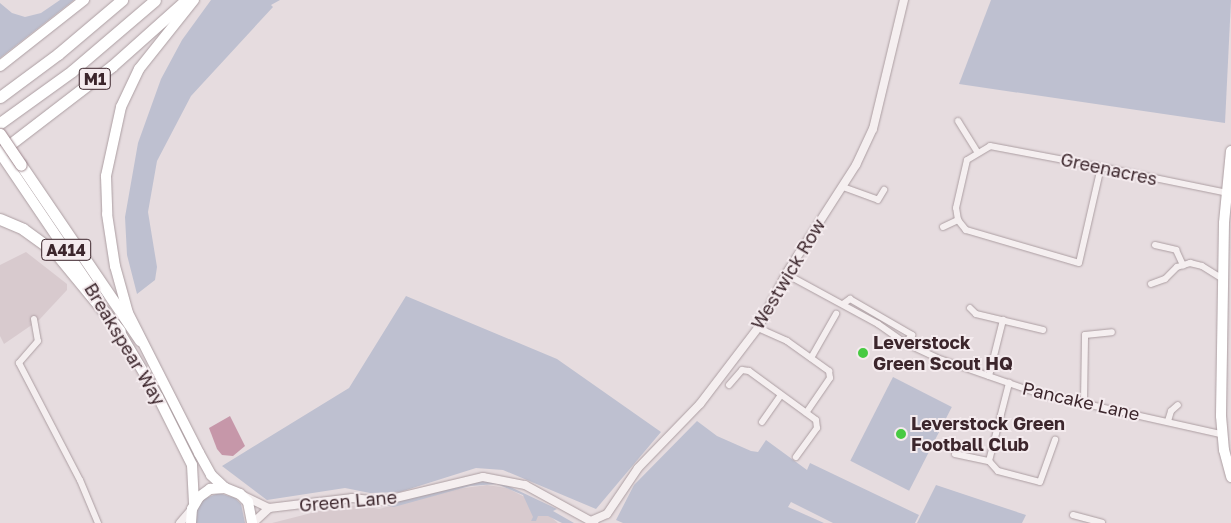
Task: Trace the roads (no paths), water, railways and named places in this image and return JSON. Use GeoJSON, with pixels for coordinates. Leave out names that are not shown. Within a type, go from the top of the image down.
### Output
{"type":"FeatureCollection","features":[{"type":"Feature","properties":{"kind":"highway","name":"M1"},"geometry":{"type":"LineString","coordinates":[[0,97],[58,54],[122,0]]}},
{"type":"Feature","properties":{"kind":"highway","name":"M1"},"geometry":{"type":"LineString","coordinates":[[0,123],[72,71],[155,0]]}},
{"type":"Feature","properties":{"kind":"highway","name":"M1"},"geometry":{"type":"LineString","coordinates":[[0,153],[112,66],[186,0]]}},
{"type":"Feature","properties":{"kind":"highway"},"geometry":{"type":"LineString","coordinates":[[0,134],[16,167],[140,340]]}},
{"type":"Feature","properties":{"kind":"highway"},"geometry":{"type":"LineString","coordinates":[[0,219],[23,229],[55,252],[120,331]]}},
{"type":"Feature","properties":{"kind":"main road"},"geometry":{"type":"LineString","coordinates":[[0,66],[84,0]]}},
{"type":"Feature","properties":{"kind":"main road","name":"A414"},"geometry":{"type":"LineString","coordinates":[[140,340],[123,300],[110,237],[106,176],[110,145],[130,84],[156,45],[194,0]]}},
{"type":"Feature","properties":{"kind":"main road"},"geometry":{"type":"LineString","coordinates":[[1231,151],[1228,193],[1221,434],[1231,477]]}},
{"type":"Feature","properties":{"kind":"main road","name":"A414"},"geometry":{"type":"LineString","coordinates":[[0,153],[16,167]]}},
{"type":"Feature","properties":{"kind":"main road","name":"Breakspear Way"},"geometry":{"type":"LineString","coordinates":[[16,167],[120,331],[158,397],[192,465],[193,506],[191,523]]}},
{"type":"Feature","properties":{"kind":"main road","name":"Breakspear Way"},"geometry":{"type":"LineString","coordinates":[[140,340],[211,475],[224,488]]}},
{"type":"Feature","properties":{"kind":"main road"},"geometry":{"type":"LineString","coordinates":[[193,506],[204,493],[224,488],[240,494],[252,512],[252,523]]}},
{"type":"Feature","properties":{"kind":"street","name":"Westwick Row"},"geometry":{"type":"LineString","coordinates":[[607,514],[638,468],[700,404],[758,328],[786,274],[843,187],[873,129],[904,0]]}},
{"type":"Feature","properties":{"kind":"street"},"geometry":{"type":"LineString","coordinates":[[958,121],[977,151],[967,160],[956,208],[958,220],[966,230],[1079,263],[1101,167]]}},
{"type":"Feature","properties":{"kind":"street","name":"Greenacres"},"geometry":{"type":"LineString","coordinates":[[977,151],[990,146],[1228,193]]}},
{"type":"Feature","properties":{"kind":"street"},"geometry":{"type":"LineString","coordinates":[[843,187],[878,200],[884,190]]}},
{"type":"Feature","properties":{"kind":"street"},"geometry":{"type":"LineString","coordinates":[[944,227],[958,220]]}},
{"type":"Feature","properties":{"kind":"street"},"geometry":{"type":"LineString","coordinates":[[1155,245],[1176,250],[1184,265]]}},
{"type":"Feature","properties":{"kind":"street"},"geometry":{"type":"LineString","coordinates":[[1151,284],[1165,279],[1184,265],[1202,266],[1225,283]]}},
{"type":"Feature","properties":{"kind":"street"},"geometry":{"type":"LineString","coordinates":[[786,274],[843,304],[850,299],[881,321],[912,335],[905,343]]}},
{"type":"Feature","properties":{"kind":"street"},"geometry":{"type":"LineString","coordinates":[[970,308],[976,314],[1043,330]]}},
{"type":"Feature","properties":{"kind":"street"},"geometry":{"type":"LineString","coordinates":[[811,358],[836,314]]}},
{"type":"Feature","properties":{"kind":"street"},"geometry":{"type":"LineString","coordinates":[[34,319],[38,341],[19,363],[80,480],[98,523]]}},
{"type":"Feature","properties":{"kind":"street"},"geometry":{"type":"LineString","coordinates":[[989,376],[1002,320]]}},
{"type":"Feature","properties":{"kind":"street","name":"Pancake Lane"},"geometry":{"type":"LineString","coordinates":[[881,321],[905,343],[1038,393],[1221,434]]}},
{"type":"Feature","properties":{"kind":"street"},"geometry":{"type":"LineString","coordinates":[[758,328],[787,341],[829,371],[830,378],[806,413]]}},
{"type":"Feature","properties":{"kind":"street"},"geometry":{"type":"LineString","coordinates":[[1084,402],[1085,335],[1112,332]]}},
{"type":"Feature","properties":{"kind":"street"},"geometry":{"type":"LineString","coordinates":[[729,384],[742,370],[749,371],[816,420],[817,428],[796,458]]}},
{"type":"Feature","properties":{"kind":"street"},"geometry":{"type":"LineString","coordinates":[[989,461],[1009,383]]}},
{"type":"Feature","properties":{"kind":"street"},"geometry":{"type":"LineString","coordinates":[[762,422],[782,395]]}},
{"type":"Feature","properties":{"kind":"street"},"geometry":{"type":"LineString","coordinates":[[1168,421],[1171,410],[1178,405]]}},
{"type":"Feature","properties":{"kind":"street"},"geometry":{"type":"LineString","coordinates":[[955,454],[989,461],[998,471],[1040,482],[1055,440]]}},
{"type":"Feature","properties":{"kind":"street","name":"Green Lane"},"geometry":{"type":"LineString","coordinates":[[269,508],[352,498],[383,501],[483,477],[525,485],[593,522]]}},
{"type":"Feature","properties":{"kind":"street"},"geometry":{"type":"LineString","coordinates":[[240,494],[269,508],[252,523]]}},
{"type":"Feature","properties":{"kind":"street"},"geometry":{"type":"LineString","coordinates":[[180,523],[193,506]]}},
{"type":"Feature","properties":{"kind":"street"},"geometry":{"type":"LineString","coordinates":[[593,522],[607,514],[609,523]]}},
{"type":"Feature","properties":{"kind":"street"},"geometry":{"type":"LineString","coordinates":[[1073,515],[1102,523]]}},
{"type":"Feature","properties":{"kind":"place","name":"Leverstock Green Scout HQ"},"geometry":{"type":"Point","coordinates":[863,353]}},
{"type":"Feature","properties":{"kind":"place","name":"Leverstock Green Football Club"},"geometry":{"type":"Point","coordinates":[901,434]}}]}
